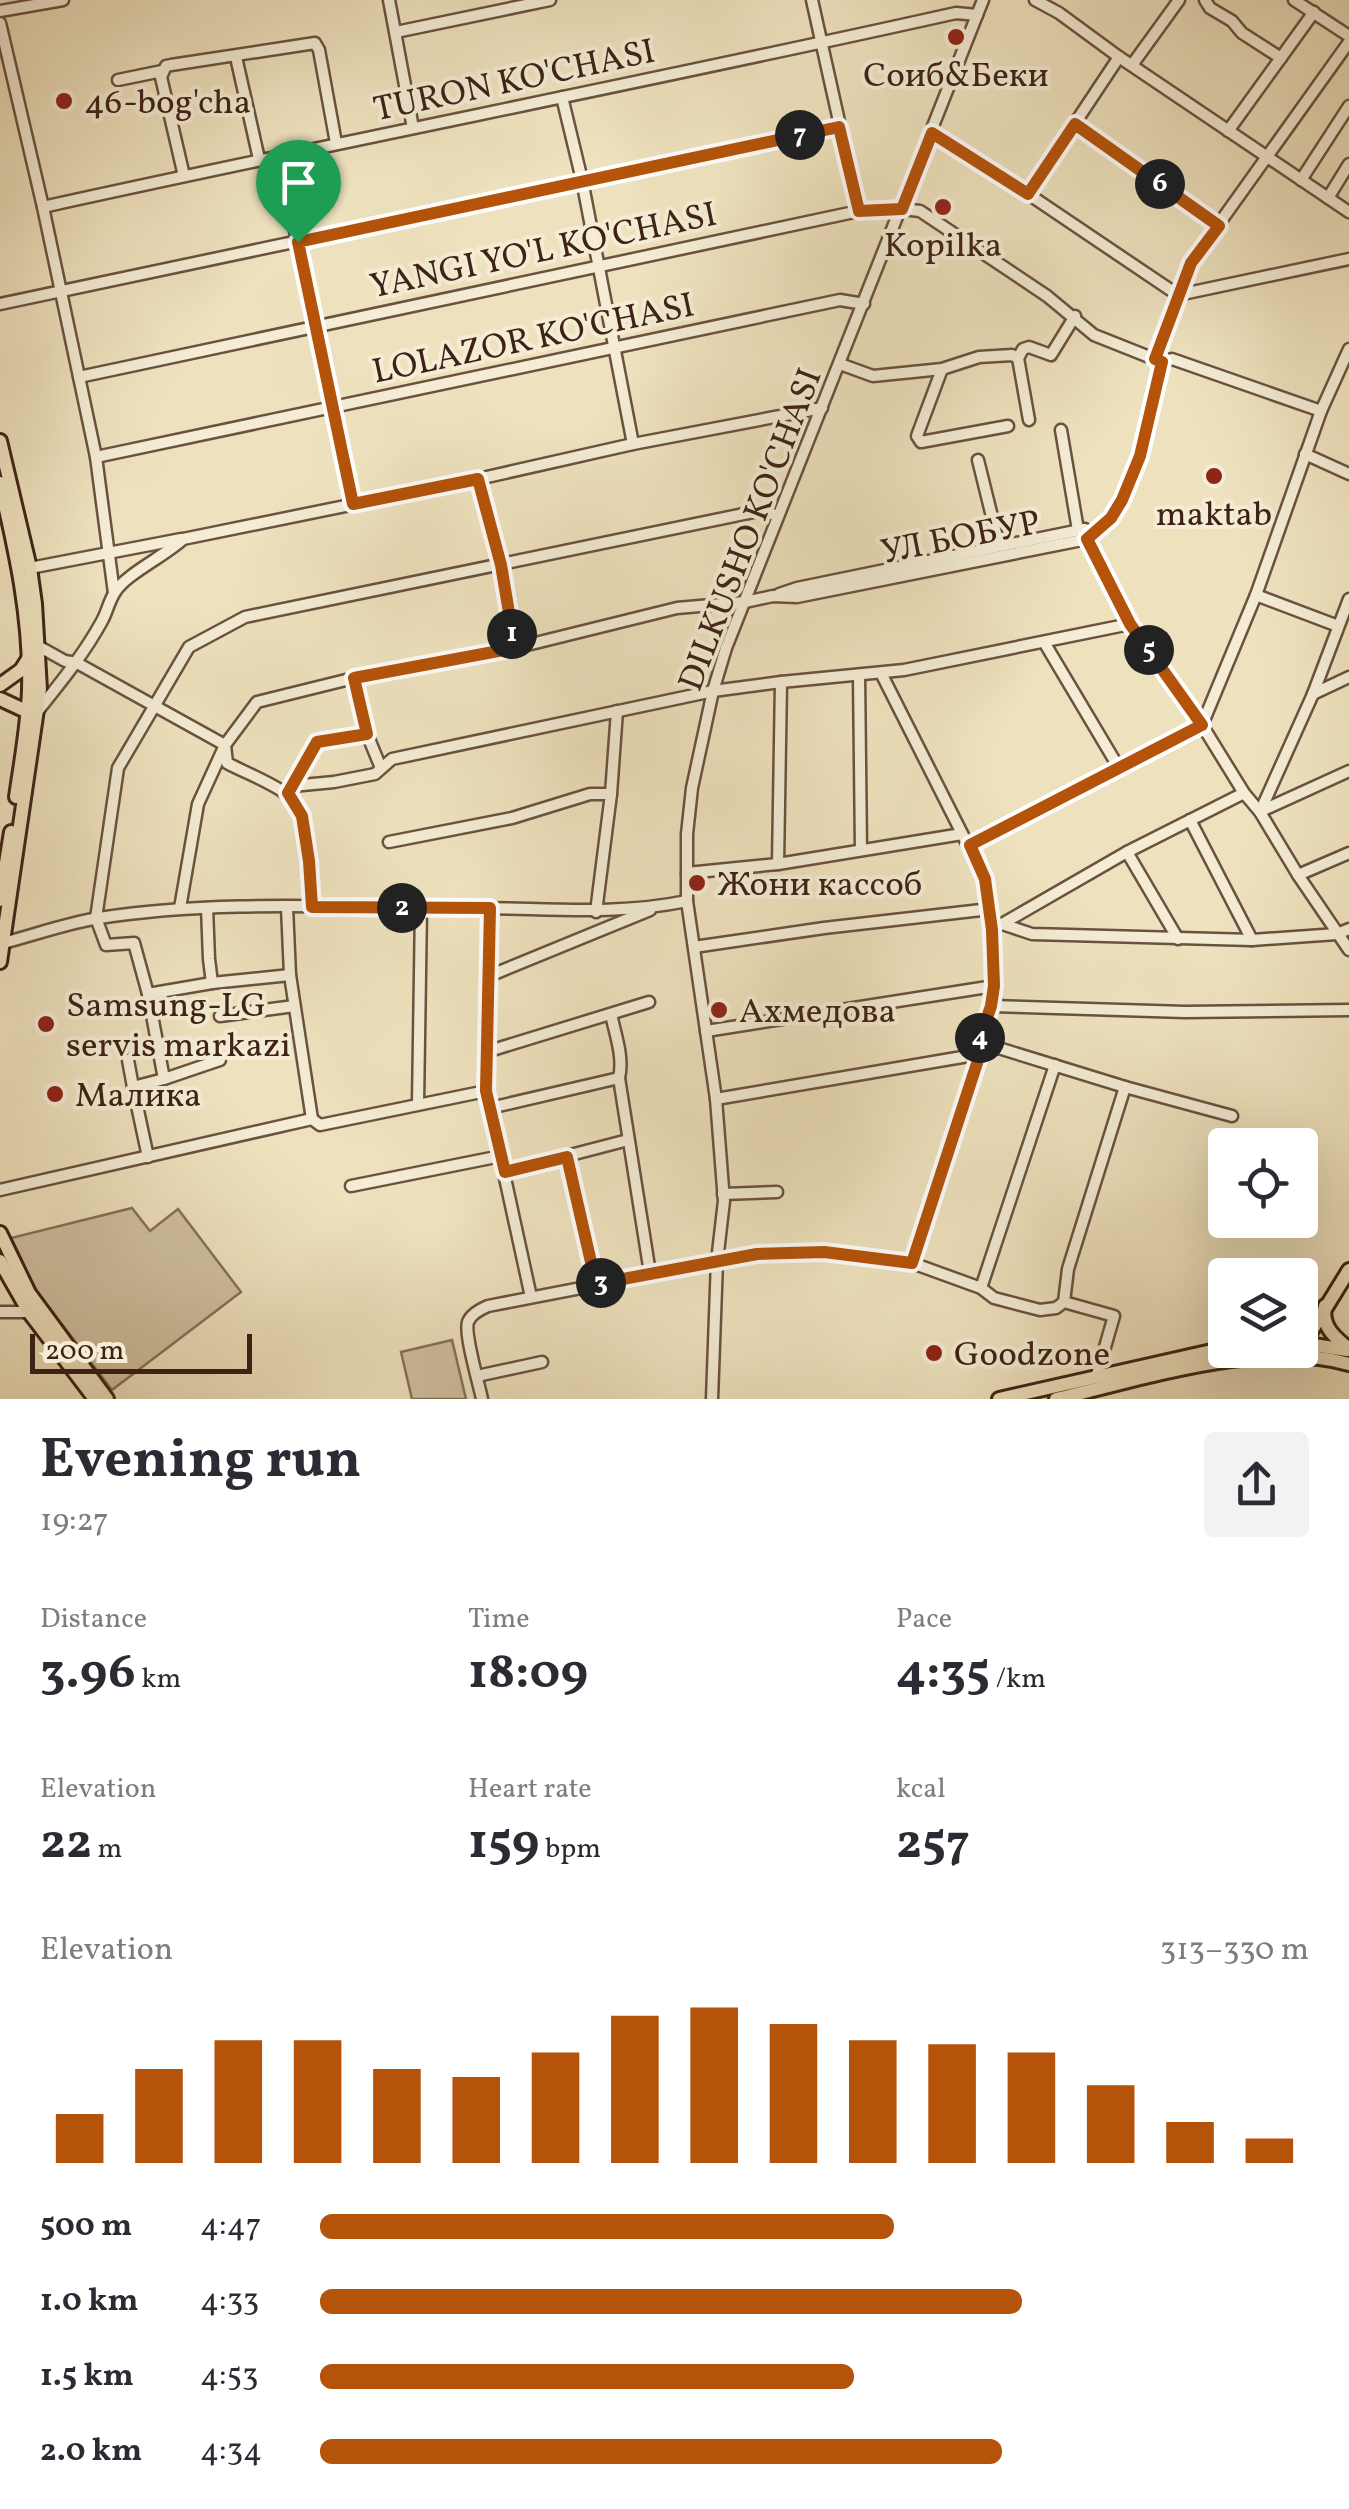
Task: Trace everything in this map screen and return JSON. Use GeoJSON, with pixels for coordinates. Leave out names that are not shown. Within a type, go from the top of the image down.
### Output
{"type":"FeatureCollection","features":[{"type":"Feature","properties":{"kind":"main road"},"geometry":{"type":"LineString","coordinates":[[0,441],[36,604],[34,652],[21,670],[0,686]]}},
{"type":"Feature","properties":{"kind":"main road"},"geometry":{"type":"LineString","coordinates":[[0,900],[40,689],[19,565],[1,490]]}},
{"type":"Feature","properties":{"kind":"main road"},"geometry":{"type":"LineString","coordinates":[[0,699],[33,712]]}},
{"type":"Feature","properties":{"kind":"main road"},"geometry":{"type":"LineString","coordinates":[[0,962],[33,712]]}},
{"type":"Feature","properties":{"kind":"main road"},"geometry":{"type":"LineString","coordinates":[[0,1233],[29,1293],[107,1399]]}},
{"type":"Feature","properties":{"kind":"main road"},"geometry":{"type":"LineString","coordinates":[[1318,1304],[1349,1256]]}},
{"type":"Feature","properties":{"kind":"main road"},"geometry":{"type":"LineString","coordinates":[[0,1261],[29,1312],[95,1399]]}},
{"type":"Feature","properties":{"kind":"main road"},"geometry":{"type":"LineString","coordinates":[[1318,1306],[1349,1270]]}},
{"type":"Feature","properties":{"kind":"main road"},"geometry":{"type":"LineString","coordinates":[[1318,1317],[1349,1349]]}},
{"type":"Feature","properties":{"kind":"main road"},"geometry":{"type":"LineString","coordinates":[[1318,1348],[1349,1349]]}},
{"type":"Feature","properties":{"kind":"main road"},"geometry":{"type":"LineString","coordinates":[[999,1399],[1208,1352]]}},
{"type":"Feature","properties":{"kind":"main road"},"geometry":{"type":"LineString","coordinates":[[1318,1354],[1349,1364]]}},
{"type":"Feature","properties":{"kind":"main road"},"geometry":{"type":"LineString","coordinates":[[1056,1399],[1208,1365]]}},
{"type":"Feature","properties":{"kind":"street"},"geometry":{"type":"LineString","coordinates":[[0,11],[63,0]]}},
{"type":"Feature","properties":{"kind":"street"},"geometry":{"type":"LineString","coordinates":[[389,0],[413,128]]}},
{"type":"Feature","properties":{"kind":"street"},"geometry":{"type":"LineString","coordinates":[[396,32],[550,0]]}},
{"type":"Feature","properties":{"kind":"street"},"geometry":{"type":"LineString","coordinates":[[812,0],[859,211]]}},
{"type":"Feature","properties":{"kind":"street","name":"DILKUSHO KO'CHASI"},"geometry":{"type":"LineString","coordinates":[[712,1399],[716,1261],[723,1194],[716,1099],[687,901],[692,788],[726,648],[983,0]]}},
{"type":"Feature","properties":{"kind":"street"},"geometry":{"type":"LineString","coordinates":[[1035,0],[1059,12],[1349,212]]}},
{"type":"Feature","properties":{"kind":"street"},"geometry":{"type":"LineString","coordinates":[[1059,12],[1066,0]]}},
{"type":"Feature","properties":{"kind":"street"},"geometry":{"type":"LineString","coordinates":[[1132,65],[1179,0]]}},
{"type":"Feature","properties":{"kind":"street"},"geometry":{"type":"LineString","coordinates":[[1204,0],[1242,33],[1281,58]]}},
{"type":"Feature","properties":{"kind":"street"},"geometry":{"type":"LineString","coordinates":[[774,596],[999,545],[1099,529],[1111,518],[1140,456],[1159,360],[1191,263],[1349,39],[1294,0]]}},
{"type":"Feature","properties":{"kind":"street"},"geometry":{"type":"LineString","coordinates":[[1228,131],[1314,12]]}},
{"type":"Feature","properties":{"kind":"street","name":"TURON KO'CHASI"},"geometry":{"type":"LineString","coordinates":[[43,207],[956,13],[977,15]]}},
{"type":"Feature","properties":{"kind":"street"},"geometry":{"type":"LineString","coordinates":[[0,24],[96,456],[114,593]]}},
{"type":"Feature","properties":{"kind":"street"},"geometry":{"type":"LineString","coordinates":[[118,80],[162,71],[171,65],[315,43],[336,143]]}},
{"type":"Feature","properties":{"kind":"street"},"geometry":{"type":"LineString","coordinates":[[236,57],[259,159]]}},
{"type":"Feature","properties":{"kind":"street"},"geometry":{"type":"LineString","coordinates":[[1028,194],[1120,57]]}},
{"type":"Feature","properties":{"kind":"street"},"geometry":{"type":"LineString","coordinates":[[162,71],[184,176]]}},
{"type":"Feature","properties":{"kind":"street"},"geometry":{"type":"LineString","coordinates":[[562,97],[633,444]]}},
{"type":"Feature","properties":{"kind":"street"},"geometry":{"type":"LineString","coordinates":[[1301,180],[1349,106]]}},
{"type":"Feature","properties":{"kind":"street"},"geometry":{"type":"LineString","coordinates":[[1075,124],[1219,226]]}},
{"type":"Feature","properties":{"kind":"street"},"geometry":{"type":"LineString","coordinates":[[0,304],[839,127]]}},
{"type":"Feature","properties":{"kind":"street"},"geometry":{"type":"LineString","coordinates":[[932,133],[1178,294],[1349,259]]}},
{"type":"Feature","properties":{"kind":"street"},"geometry":{"type":"LineString","coordinates":[[279,155],[353,504]]}},
{"type":"Feature","properties":{"kind":"street"},"geometry":{"type":"LineString","coordinates":[[1328,198],[1348,167]]}},
{"type":"Feature","properties":{"kind":"street"},"geometry":{"type":"LineString","coordinates":[[902,209],[920,211],[1075,316],[1094,335],[1159,360],[1172,359],[1321,410]]}},
{"type":"Feature","properties":{"kind":"street","name":"YANGI YO'L KO'CHASI"},"geometry":{"type":"LineString","coordinates":[[79,377],[859,211],[902,209]]}},
{"type":"Feature","properties":{"kind":"street","name":"LOLAZOR KO'CHASI"},"geometry":{"type":"LineString","coordinates":[[96,456],[840,300],[864,304]]}},
{"type":"Feature","properties":{"kind":"street"},"geometry":{"type":"LineString","coordinates":[[1028,420],[1018,358],[1029,347],[1051,355],[1075,316]]}},
{"type":"Feature","properties":{"kind":"street"},"geometry":{"type":"LineString","coordinates":[[970,845],[1202,725],[1256,594],[1321,410],[1349,350]]}},
{"type":"Feature","properties":{"kind":"street"},"geometry":{"type":"LineString","coordinates":[[840,364],[872,376],[942,369],[979,356],[1018,358]]}},
{"type":"Feature","properties":{"kind":"street"},"geometry":{"type":"LineString","coordinates":[[942,369],[916,436],[921,442],[1008,426]]}},
{"type":"Feature","properties":{"kind":"street"},"geometry":{"type":"LineString","coordinates":[[30,568],[822,408]]}},
{"type":"Feature","properties":{"kind":"street"},"geometry":{"type":"LineString","coordinates":[[1061,430],[1082,532]]}},
{"type":"Feature","properties":{"kind":"street"},"geometry":{"type":"LineString","coordinates":[[1305,454],[1349,474]]}},
{"type":"Feature","properties":{"kind":"street"},"geometry":{"type":"LineString","coordinates":[[978,460],[999,545]]}},
{"type":"Feature","properties":{"kind":"street"},"geometry":{"type":"LineString","coordinates":[[478,479],[501,565],[515,648]]}},
{"type":"Feature","properties":{"kind":"street"},"geometry":{"type":"LineString","coordinates":[[164,1079],[134,943],[106,945],[96,918],[118,768],[190,647],[245,617],[763,510],[778,516]]}},
{"type":"Feature","properties":{"kind":"street","name":"УЛ БОБУР"},"geometry":{"type":"LineString","coordinates":[[180,908],[198,804],[225,745],[257,702],[354,678],[515,648],[677,608],[774,596],[797,597],[1082,532],[1130,624],[1202,725],[1349,950]]}},
{"type":"Feature","properties":{"kind":"street"},"geometry":{"type":"LineString","coordinates":[[33,712],[77,664],[104,619],[114,593],[183,539]]}},
{"type":"Feature","properties":{"kind":"street"},"geometry":{"type":"LineString","coordinates":[[1256,594],[1338,626]]}},
{"type":"Feature","properties":{"kind":"street"},"geometry":{"type":"LineString","coordinates":[[1260,812],[1313,694],[1349,599]]}},
{"type":"Feature","properties":{"kind":"street"},"geometry":{"type":"LineString","coordinates":[[34,652],[77,664],[225,745],[227,764],[290,789],[374,774],[392,759],[713,691],[904,670],[1130,624]]}},
{"type":"Feature","properties":{"kind":"street"},"geometry":{"type":"LineString","coordinates":[[1044,642],[1119,768]]}},
{"type":"Feature","properties":{"kind":"street"},"geometry":{"type":"LineString","coordinates":[[881,673],[970,845],[985,879],[990,909],[998,927],[991,1006],[912,1263]]}},
{"type":"Feature","properties":{"kind":"street"},"geometry":{"type":"LineString","coordinates":[[858,675],[861,850]]}},
{"type":"Feature","properties":{"kind":"street"},"geometry":{"type":"LineString","coordinates":[[1313,694],[1349,677]]}},
{"type":"Feature","properties":{"kind":"street"},"geometry":{"type":"LineString","coordinates":[[354,678],[367,734],[381,768]]}},
{"type":"Feature","properties":{"kind":"street"},"geometry":{"type":"LineString","coordinates":[[778,864],[781,682]]}},
{"type":"Feature","properties":{"kind":"street"},"geometry":{"type":"LineString","coordinates":[[596,912],[611,794],[616,711]]}},
{"type":"Feature","properties":{"kind":"street"},"geometry":{"type":"LineString","coordinates":[[290,789],[317,742],[367,734]]}},
{"type":"Feature","properties":{"kind":"street"},"geometry":{"type":"LineString","coordinates":[[1260,812],[1349,771]]}},
{"type":"Feature","properties":{"kind":"street"},"geometry":{"type":"LineString","coordinates":[[290,789],[302,816],[312,907]]}},
{"type":"Feature","properties":{"kind":"street"},"geometry":{"type":"LineString","coordinates":[[998,927],[1127,852],[1244,793]]}},
{"type":"Feature","properties":{"kind":"street"},"geometry":{"type":"LineString","coordinates":[[389,842],[512,818],[590,794],[611,794]]}},
{"type":"Feature","properties":{"kind":"street"},"geometry":{"type":"LineString","coordinates":[[1190,820],[1252,940]]}},
{"type":"Feature","properties":{"kind":"street"},"geometry":{"type":"LineString","coordinates":[[687,874],[778,864],[962,834]]}},
{"type":"Feature","properties":{"kind":"street"},"geometry":{"type":"LineString","coordinates":[[1127,852],[1178,938]]}},
{"type":"Feature","properties":{"kind":"street"},"geometry":{"type":"LineString","coordinates":[[1298,875],[1349,853]]}},
{"type":"Feature","properties":{"kind":"street"},"geometry":{"type":"LineString","coordinates":[[3,943],[96,918],[180,908],[596,912],[687,901]]}},
{"type":"Feature","properties":{"kind":"street"},"geometry":{"type":"LineString","coordinates":[[286,907],[290,975],[312,1119],[320,1125],[486,1091]]}},
{"type":"Feature","properties":{"kind":"street"},"geometry":{"type":"LineString","coordinates":[[489,976],[659,907]]}},
{"type":"Feature","properties":{"kind":"street"},"geometry":{"type":"LineString","coordinates":[[207,908],[212,983]]}},
{"type":"Feature","properties":{"kind":"street"},"geometry":{"type":"LineString","coordinates":[[418,1104],[422,908]]}},
{"type":"Feature","properties":{"kind":"street"},"geometry":{"type":"LineString","coordinates":[[490,908],[486,1091],[531,1297]]}},
{"type":"Feature","properties":{"kind":"street"},"geometry":{"type":"LineString","coordinates":[[694,946],[990,909]]}},
{"type":"Feature","properties":{"kind":"street"},"geometry":{"type":"LineString","coordinates":[[998,927],[1032,934],[1252,940],[1337,934],[1349,928]]}},
{"type":"Feature","properties":{"kind":"street"},"geometry":{"type":"LineString","coordinates":[[148,994],[290,975]]}},
{"type":"Feature","properties":{"kind":"street"},"geometry":{"type":"LineString","coordinates":[[706,1032],[994,986]]}},
{"type":"Feature","properties":{"kind":"street"},"geometry":{"type":"LineString","coordinates":[[486,1052],[649,1002]]}},
{"type":"Feature","properties":{"kind":"street"},"geometry":{"type":"LineString","coordinates":[[220,1016],[294,1006]]}},
{"type":"Feature","properties":{"kind":"street"},"geometry":{"type":"LineString","coordinates":[[991,1006],[1186,1012],[1349,1010]]}},
{"type":"Feature","properties":{"kind":"street"},"geometry":{"type":"LineString","coordinates":[[610,1014],[620,1059],[628,1140],[650,1273]]}},
{"type":"Feature","properties":{"kind":"street"},"geometry":{"type":"LineString","coordinates":[[716,1099],[978,1052],[1055,1065],[1232,1116]]}},
{"type":"Feature","properties":{"kind":"street"},"geometry":{"type":"LineString","coordinates":[[128,1060],[148,1157]]}},
{"type":"Feature","properties":{"kind":"street"},"geometry":{"type":"LineString","coordinates":[[133,1087],[220,1060]]}},
{"type":"Feature","properties":{"kind":"street"},"geometry":{"type":"LineString","coordinates":[[981,1288],[1055,1065]]}},
{"type":"Feature","properties":{"kind":"street"},"geometry":{"type":"LineString","coordinates":[[490,1108],[620,1078]]}},
{"type":"Feature","properties":{"kind":"street"},"geometry":{"type":"LineString","coordinates":[[482,1399],[468,1322],[488,1306],[757,1254],[824,1252],[912,1263],[981,1288],[994,1298],[1040,1310],[1056,1308],[1064,1302],[1068,1270],[1125,1087]]}},
{"type":"Feature","properties":{"kind":"street"},"geometry":{"type":"LineString","coordinates":[[0,1190],[312,1119]]}},
{"type":"Feature","properties":{"kind":"street"},"geometry":{"type":"LineString","coordinates":[[505,1172],[628,1140]]}},
{"type":"Feature","properties":{"kind":"street"},"geometry":{"type":"LineString","coordinates":[[351,1186],[501,1156]]}},
{"type":"Feature","properties":{"kind":"street"},"geometry":{"type":"LineString","coordinates":[[567,1157],[596,1284]]}},
{"type":"Feature","properties":{"kind":"street"},"geometry":{"type":"LineString","coordinates":[[723,1194],[777,1192]]}},
{"type":"Feature","properties":{"kind":"street"},"geometry":{"type":"LineString","coordinates":[[1064,1302],[1114,1316],[1096,1378]]}},
{"type":"Feature","properties":{"kind":"street"},"geometry":{"type":"LineString","coordinates":[[0,1312],[29,1312]]}},
{"type":"Feature","properties":{"kind":"street"},"geometry":{"type":"LineString","coordinates":[[477,1376],[542,1362]]}},
{"type":"Feature","properties":{"kind":"shaded area"},"geometry":{"type":"Polygon","coordinates":[[[132,1208],[150,1231],[178,1209],[241,1292],[112,1390],[35,1289],[11,1238],[132,1208]]]}},
{"type":"Feature","properties":{"kind":"shaded area"},"geometry":{"type":"Polygon","coordinates":[[[452,1340],[466,1399],[412,1399],[401,1352],[452,1340]]]}},
{"type":"Feature","properties":{"kind":"place","name":"Соиб&Беки"},"geometry":{"type":"Point","coordinates":[956,37]}},
{"type":"Feature","properties":{"kind":"place","name":"46-bog'cha"},"geometry":{"type":"Point","coordinates":[64,101]}},
{"type":"Feature","properties":{"kind":"place","name":"Kopilka"},"geometry":{"type":"Point","coordinates":[943,207]}},
{"type":"Feature","properties":{"kind":"place","name":"maktab"},"geometry":{"type":"Point","coordinates":[1214,476]}},
{"type":"Feature","properties":{"kind":"place","name":"Жони кассоб"},"geometry":{"type":"Point","coordinates":[697,883]}},
{"type":"Feature","properties":{"kind":"place","name":"Ахмедова"},"geometry":{"type":"Point","coordinates":[719,1010]}},
{"type":"Feature","properties":{"kind":"place","name":"Samsung-LG servis markazi"},"geometry":{"type":"Point","coordinates":[46,1024]}},
{"type":"Feature","properties":{"kind":"place","name":"Малика"},"geometry":{"type":"Point","coordinates":[55,1094]}},
{"type":"Feature","properties":{"kind":"place","name":"Goodzone"},"geometry":{"type":"Point","coordinates":[934,1353]}},
{"type":"Feature","properties":{"kind":"route"},"geometry":{"type":"LineString","coordinates":[[1075,124],[1219,226],[1191,263],[1178,294],[1155,359],[1162,362],[1154,405],[1140,456],[1122,500],[1111,518],[1087,539],[1130,624],[1202,725],[970,845],[985,879],[994,986],[979,1042],[984,1044],[912,1263],[824,1252],[757,1254],[596,1284],[567,1157],[505,1172],[486,1091],[490,908],[312,907],[302,816],[288,793],[317,742],[367,734],[354,678],[515,648],[501,565],[478,479],[353,504],[298,242],[839,127],[859,211],[902,209],[932,133],[1028,194],[1075,124]]}}]}
